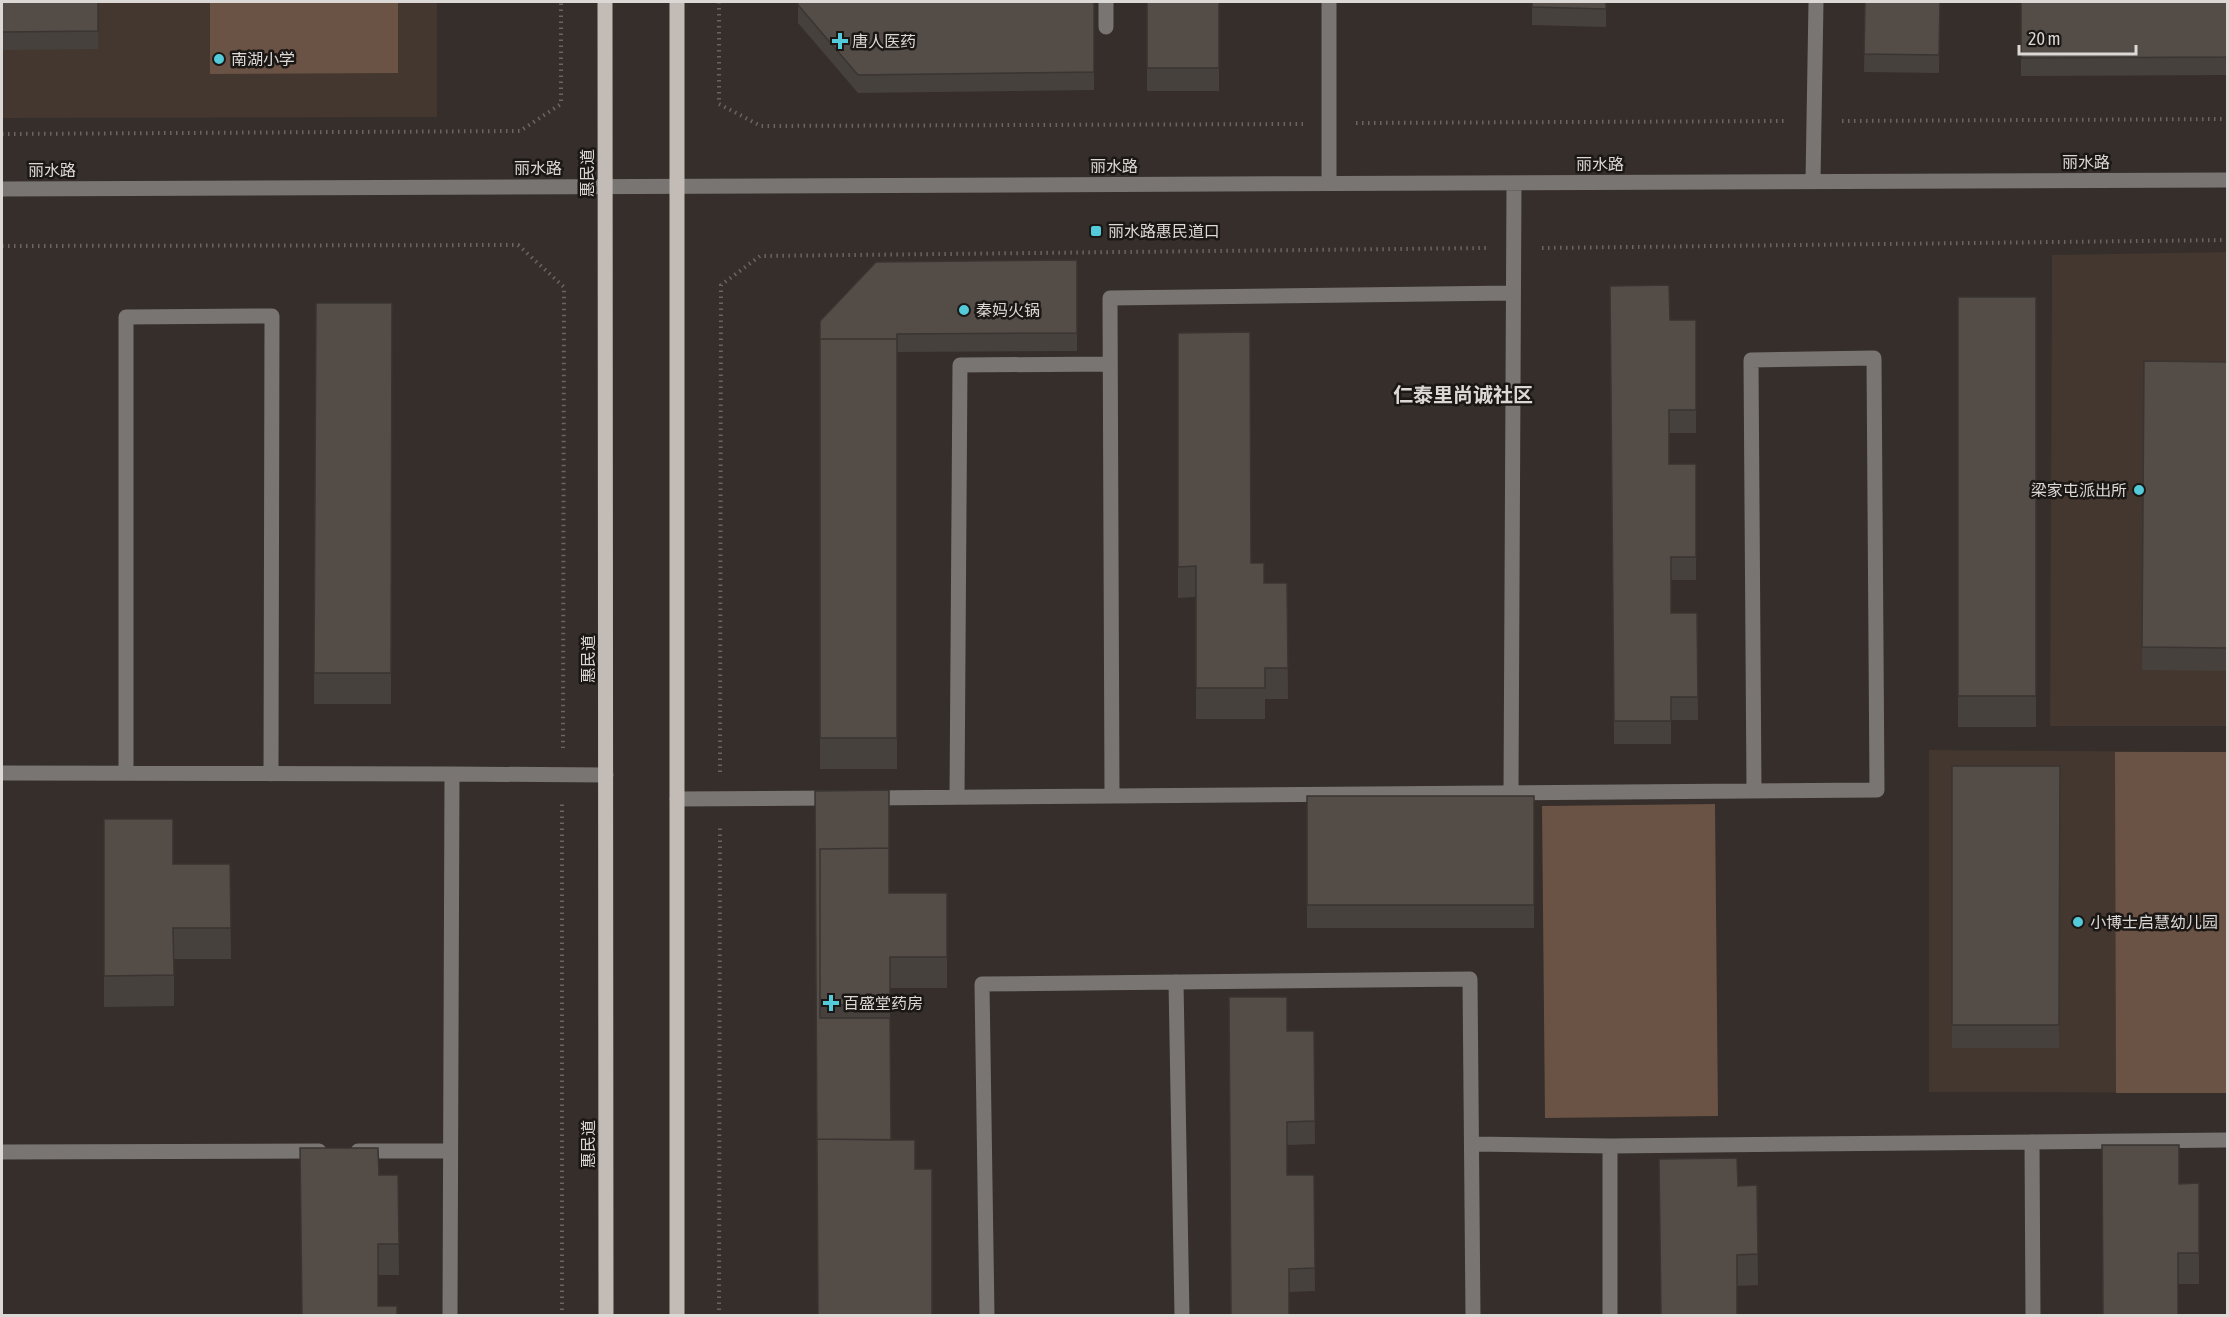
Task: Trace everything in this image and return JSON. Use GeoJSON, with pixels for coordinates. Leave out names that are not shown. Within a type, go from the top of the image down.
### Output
{"type":"FeatureCollection","features":[{"type":"Feature","properties":{"kind":"main road","name":"惠民道"},"geometry":{"type":"LineString","coordinates":[[605,2],[606,1316]]}},
{"type":"Feature","properties":{"kind":"main road"},"geometry":{"type":"LineString","coordinates":[[677,2],[677,1316]]}},
{"type":"Feature","properties":{"kind":"street"},"geometry":{"type":"LineString","coordinates":[[1107,2],[1107,27]]}},
{"type":"Feature","properties":{"kind":"street"},"geometry":{"type":"LineString","coordinates":[[1329,2],[1329,183]]}},
{"type":"Feature","properties":{"kind":"street"},"geometry":{"type":"LineString","coordinates":[[1813,181],[1816,2]]}},
{"type":"Feature","properties":{"kind":"street","name":"丽水路"},"geometry":{"type":"LineString","coordinates":[[2,189],[2228,180]]}},
{"type":"Feature","properties":{"kind":"street"},"geometry":{"type":"LineString","coordinates":[[1511,793],[1514,183]]}},
{"type":"Feature","properties":{"kind":"street"},"geometry":{"type":"LineString","coordinates":[[1112,796],[1110,298],[1513,293]]}},
{"type":"Feature","properties":{"kind":"street"},"geometry":{"type":"LineString","coordinates":[[126,773],[126,317],[272,316],[271,774]]}},
{"type":"Feature","properties":{"kind":"street"},"geometry":{"type":"LineString","coordinates":[[677,799],[1112,796],[1511,793],[1877,790],[1874,358],[1751,360],[1754,791]]}},
{"type":"Feature","properties":{"kind":"street"},"geometry":{"type":"LineString","coordinates":[[957,797],[960,365],[1110,364]]}},
{"type":"Feature","properties":{"kind":"street"},"geometry":{"type":"LineString","coordinates":[[2,773],[606,775]]}},
{"type":"Feature","properties":{"kind":"street"},"geometry":{"type":"LineString","coordinates":[[450,1316],[452,774]]}},
{"type":"Feature","properties":{"kind":"street"},"geometry":{"type":"LineString","coordinates":[[987,1316],[982,984],[1470,979],[1473,1316]]}},
{"type":"Feature","properties":{"kind":"street"},"geometry":{"type":"LineString","coordinates":[[1176,982],[1182,1316]]}},
{"type":"Feature","properties":{"kind":"street"},"geometry":{"type":"LineString","coordinates":[[1472,1144],[1610,1146],[2228,1140]]}},
{"type":"Feature","properties":{"kind":"street"},"geometry":{"type":"LineString","coordinates":[[2032,1142],[2033,1316]]}},
{"type":"Feature","properties":{"kind":"street"},"geometry":{"type":"LineString","coordinates":[[1610,1146],[1610,1316]]}},
{"type":"Feature","properties":{"kind":"street"},"geometry":{"type":"LineString","coordinates":[[2,1152],[450,1151]]}},
{"type":"Feature","properties":{"kind":"path"},"geometry":{"type":"LineString","coordinates":[[2,134],[520,131],[561,104],[561,2]]}},
{"type":"Feature","properties":{"kind":"path"},"geometry":{"type":"LineString","coordinates":[[719,2],[719,104],[761,126],[2228,119]]}},
{"type":"Feature","properties":{"kind":"path"},"geometry":{"type":"LineString","coordinates":[[2,246],[519,245]]}},
{"type":"Feature","properties":{"kind":"shaded area","name":"南湖小学"},"geometry":{"type":"Polygon","coordinates":[[[2,2],[437,2],[437,117],[2,118],[2,2]]]}},
{"type":"Feature","properties":{"kind":"shaded area"},"geometry":{"type":"Polygon","coordinates":[[[210,2],[398,2],[398,73],[210,74],[210,2]]]}},
{"type":"Feature","properties":{"kind":"shaded area","name":"梁家屯派出所"},"geometry":{"type":"Polygon","coordinates":[[[2227,252],[2227,726],[2050,726],[2052,255],[2227,252]]]}},
{"type":"Feature","properties":{"kind":"shaded area","name":"小博士启慧幼儿园"},"geometry":{"type":"Polygon","coordinates":[[[1929,750],[2227,752],[2227,1093],[1929,1092],[1929,750]]]}},
{"type":"Feature","properties":{"kind":"shaded area"},"geometry":{"type":"Polygon","coordinates":[[[2115,752],[2227,752],[2227,1093],[2116,1093],[2115,752]]]}},
{"type":"Feature","properties":{"kind":"shaded area"},"geometry":{"type":"Polygon","coordinates":[[[1715,804],[1718,1116],[1545,1118],[1542,806],[1715,804]]]}},
{"type":"Feature","properties":{"kind":"building"},"geometry":{"type":"Polygon","coordinates":[[[2,2],[98,2],[98,31],[2,32],[2,2]]]}},
{"type":"Feature","properties":{"kind":"building"},"geometry":{"type":"Polygon","coordinates":[[[798,2],[1094,2],[1094,72],[858,75],[798,5],[798,2]]]}},
{"type":"Feature","properties":{"kind":"building"},"geometry":{"type":"Polygon","coordinates":[[[1147,2],[1219,2],[1219,68],[1147,68],[1147,2]]]}},
{"type":"Feature","properties":{"kind":"building"},"geometry":{"type":"Polygon","coordinates":[[[1532,2],[1606,2],[1606,9],[1532,7],[1532,2]]]}},
{"type":"Feature","properties":{"kind":"building"},"geometry":{"type":"Polygon","coordinates":[[[1865,2],[1940,2],[1939,55],[1864,54],[1865,2]]]}},
{"type":"Feature","properties":{"kind":"building"},"geometry":{"type":"Polygon","coordinates":[[[2021,2],[2228,2],[2228,57],[2021,58],[2021,2]]]}},
{"type":"Feature","properties":{"kind":"building"},"geometry":{"type":"Polygon","coordinates":[[[1077,260],[1077,333],[897,334],[897,339],[820,339],[820,321],[876,262],[1077,260]]]}},
{"type":"Feature","properties":{"kind":"building"},"geometry":{"type":"Polygon","coordinates":[[[1669,285],[1670,320],[1696,320],[1696,410],[1669,410],[1669,464],[1696,464],[1696,557],[1671,557],[1671,613],[1697,613],[1698,697],[1671,697],[1671,721],[1614,721],[1610,286],[1669,285]]]}},
{"type":"Feature","properties":{"kind":"building"},"geometry":{"type":"Polygon","coordinates":[[[1958,297],[2036,297],[2036,696],[1958,696],[1958,297]]]}},
{"type":"Feature","properties":{"kind":"building"},"geometry":{"type":"Polygon","coordinates":[[[316,303],[392,303],[391,673],[314,673],[316,303]]]}},
{"type":"Feature","properties":{"kind":"building"},"geometry":{"type":"Polygon","coordinates":[[[1250,332],[1251,563],[1264,563],[1264,583],[1287,583],[1288,668],[1265,668],[1265,688],[1196,688],[1196,566],[1178,567],[1178,333],[1250,332]]]}},
{"type":"Feature","properties":{"kind":"building"},"geometry":{"type":"Polygon","coordinates":[[[820,339],[897,339],[897,738],[820,738],[820,339]]]}},
{"type":"Feature","properties":{"kind":"building"},"geometry":{"type":"Polygon","coordinates":[[[2144,361],[2228,362],[2228,648],[2142,647],[2144,361]]]}},
{"type":"Feature","properties":{"kind":"building"},"geometry":{"type":"Polygon","coordinates":[[[1952,766],[2060,766],[2059,1025],[1952,1025],[1952,766]]]}},
{"type":"Feature","properties":{"kind":"building"},"geometry":{"type":"Polygon","coordinates":[[[889,790],[889,848],[820,849],[820,1018],[890,1018],[891,1140],[817,1139],[817,1152],[815,791],[889,790]]]}},
{"type":"Feature","properties":{"kind":"building"},"geometry":{"type":"Polygon","coordinates":[[[1307,796],[1534,796],[1534,905],[1307,905],[1307,796]]]}},
{"type":"Feature","properties":{"kind":"building"},"geometry":{"type":"Polygon","coordinates":[[[104,819],[173,819],[173,864],[230,864],[231,928],[173,928],[174,975],[104,976],[104,819]]]}},
{"type":"Feature","properties":{"kind":"building"},"geometry":{"type":"Polygon","coordinates":[[[889,848],[889,893],[947,893],[947,957],[890,957],[890,1005],[820,1005],[820,849],[889,848]]]}},
{"type":"Feature","properties":{"kind":"building"},"geometry":{"type":"Polygon","coordinates":[[[1229,997],[1287,997],[1287,1031],[1314,1031],[1315,1121],[1287,1122],[1287,1175],[1314,1175],[1315,1268],[1289,1269],[1289,1316],[1231,1316],[1229,997]]]}},
{"type":"Feature","properties":{"kind":"building"},"geometry":{"type":"Polygon","coordinates":[[[817,1139],[915,1140],[915,1169],[932,1169],[932,1316],[818,1316],[817,1139]]]}},
{"type":"Feature","properties":{"kind":"building"},"geometry":{"type":"Polygon","coordinates":[[[2102,1145],[2179,1145],[2179,1184],[2199,1183],[2199,1253],[2178,1253],[2178,1315],[2197,1316],[2103,1316],[2102,1145]]]}},
{"type":"Feature","properties":{"kind":"building"},"geometry":{"type":"Polygon","coordinates":[[[300,1148],[378,1148],[379,1175],[398,1175],[399,1244],[378,1244],[378,1306],[397,1306],[397,1316],[302,1316],[300,1148]]]}},
{"type":"Feature","properties":{"kind":"building"},"geometry":{"type":"Polygon","coordinates":[[[1737,1158],[1738,1186],[1757,1185],[1758,1254],[1737,1255],[1737,1316],[1661,1316],[1659,1159],[1737,1158]]]}},
{"type":"Feature","properties":{"kind":"place","name":"唐人医药"},"geometry":{"type":"Point","coordinates":[840,41]}},
{"type":"Feature","properties":{"kind":"place","name":"南湖小学"},"geometry":{"type":"Point","coordinates":[219,59]}},
{"type":"Feature","properties":{"kind":"place","name":"丽水路惠民道口"},"geometry":{"type":"Point","coordinates":[1096,231]}},
{"type":"Feature","properties":{"kind":"place","name":"秦妈火锅"},"geometry":{"type":"Point","coordinates":[964,310]}},
{"type":"Feature","properties":{"kind":"place","name":"梁家屯派出所"},"geometry":{"type":"Point","coordinates":[2139,490]}},
{"type":"Feature","properties":{"kind":"place","name":"小博士启慧幼儿园"},"geometry":{"type":"Point","coordinates":[2078,922]}},
{"type":"Feature","properties":{"kind":"place","name":"百盛堂药房"},"geometry":{"type":"Point","coordinates":[831,1003]}},
{"type":"Feature","properties":{"kind":"district","name":"仁泰里尚诚社区"},"geometry":{"type":"Point","coordinates":[1463,394]}}]}
